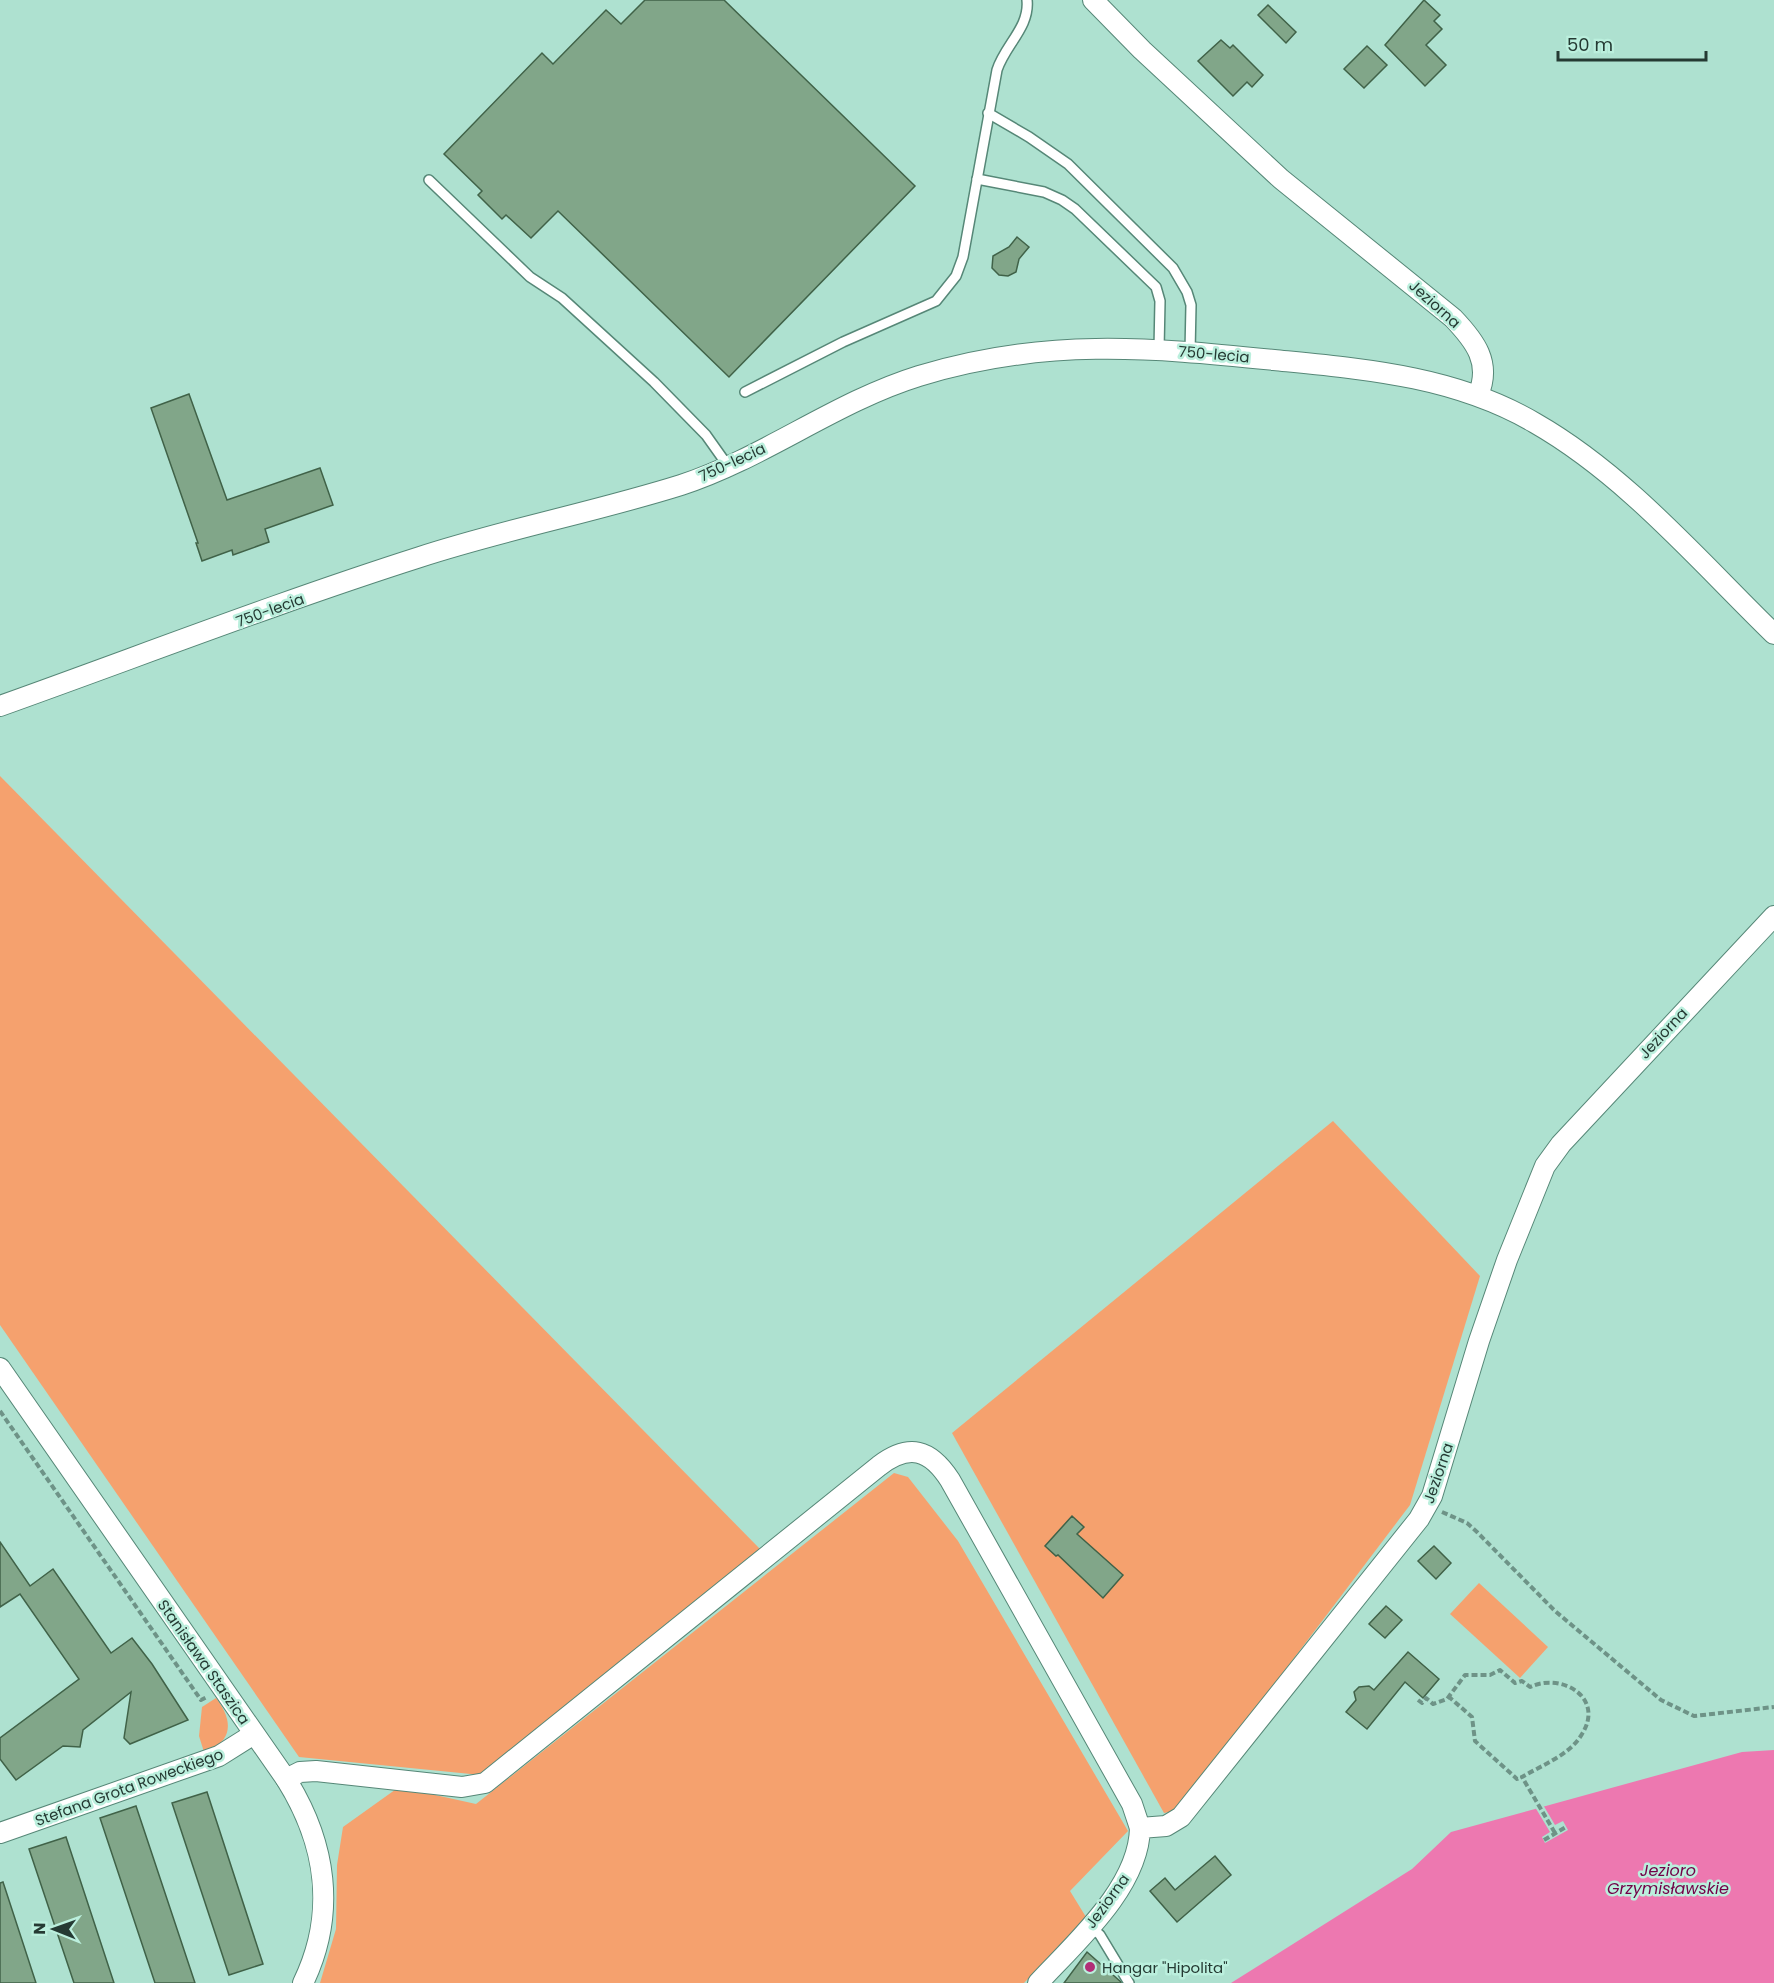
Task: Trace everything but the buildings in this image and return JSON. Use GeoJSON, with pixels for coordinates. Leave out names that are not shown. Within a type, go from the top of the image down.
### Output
{"type":"FeatureCollection","features":[{"type":"Feature","properties":{"kind":"street","name":"Jeziorna"},"geometry":{"type":"LineString","coordinates":[[1093,0],[1142,50],[1281,180],[1453,318],[1473,340],[1483,361],[1484,379],[1478,395]]}},
{"type":"Feature","properties":{"kind":"street","name":"750-lecia"},"geometry":{"type":"LineString","coordinates":[[0,706],[414,559],[665,490],[728,466],[861,399],[950,367],[1043,350],[1160,349],[1386,372],[1478,395]]}},
{"type":"Feature","properties":{"kind":"street"},"geometry":{"type":"LineString","coordinates":[[1478,395],[1532,421],[1587,458],[1653,516],[1774,634]]}},
{"type":"Feature","properties":{"kind":"street","name":"Jeziorna"},"geometry":{"type":"LineString","coordinates":[[1038,1983],[1090,1926],[1128,1874],[1138,1850],[1140,1828],[1166,1826],[1181,1817],[1227,1763],[1427,1507],[1497,1290],[1545,1166],[1569,1136],[1774,916]]}},
{"type":"Feature","properties":{"kind":"street","name":"Stanisława Staszica"},"geometry":{"type":"LineString","coordinates":[[0,1368],[286,1779],[311,1826],[324,1873],[322,1929],[303,1983]]}},
{"type":"Feature","properties":{"kind":"street"},"geometry":{"type":"LineString","coordinates":[[286,1779],[300,1772],[316,1770],[462,1787],[485,1783],[879,1466],[897,1455],[919,1452],[938,1463],[950,1480],[1132,1804],[1140,1828]]}},
{"type":"Feature","properties":{"kind":"street","name":"Stefana Grota Roweckiego"},"geometry":{"type":"LineString","coordinates":[[0,1833],[210,1760],[229,1751],[254,1734]]}},
{"type":"Feature","properties":{"kind":"lane"},"geometry":{"type":"LineString","coordinates":[[745,392],[843,342],[936,301],[956,276],[967,237],[988,113],[1000,59],[1022,27],[1026,17],[1027,0]]}},
{"type":"Feature","properties":{"kind":"lane"},"geometry":{"type":"LineString","coordinates":[[988,113],[1047,148],[1068,164],[1173,268],[1187,292],[1191,305],[1190,352]]}},
{"type":"Feature","properties":{"kind":"lane"},"geometry":{"type":"LineString","coordinates":[[977,179],[1044,192],[1075,209],[1156,287],[1160,301],[1160,349]]}},
{"type":"Feature","properties":{"kind":"lane"},"geometry":{"type":"LineString","coordinates":[[429,180],[530,277],[562,298],[654,382],[706,435],[728,466]]}},
{"type":"Feature","properties":{"kind":"lane"},"geometry":{"type":"LineString","coordinates":[[1090,1926],[1100,1935],[1129,1983]]}},
{"type":"Feature","properties":{"kind":"path"},"geometry":{"type":"LineString","coordinates":[[0,1411],[201,1700],[213,1693]]}},
{"type":"Feature","properties":{"kind":"path"},"geometry":{"type":"LineString","coordinates":[[1427,1507],[1467,1523],[1555,1611],[1661,1700],[1694,1716],[1774,1707]]}},
{"type":"Feature","properties":{"kind":"path"},"geometry":{"type":"LineString","coordinates":[[1418,1700],[1422,1703],[1426,1698],[1433,1704],[1448,1696],[1465,1675],[1490,1676],[1500,1670],[1515,1683],[1522,1681],[1530,1687],[1545,1682],[1555,1682],[1565,1684],[1580,1693],[1587,1707],[1586,1724],[1581,1737],[1567,1750],[1517,1779],[1475,1741],[1472,1717],[1448,1696]]}},
{"type":"Feature","properties":{"kind":"path"},"geometry":{"type":"LineString","coordinates":[[1522,1777],[1555,1833]]}},
{"type":"Feature","properties":{"kind":"path"},"geometry":{"type":"LineString","coordinates":[[1544,1840],[1566,1827]]}},
{"type":"Feature","properties":{"kind":"shaded area"},"geometry":{"type":"Polygon","coordinates":[[[0,776],[760,1549],[481,1775],[299,1757],[0,1325],[0,776]]]}},
{"type":"Feature","properties":{"kind":"shaded area"},"geometry":{"type":"Polygon","coordinates":[[[1333,1121],[1480,1276],[1410,1505],[1179,1810],[1164,1813],[952,1433],[1333,1121]]]}},
{"type":"Feature","properties":{"kind":"shaded area"},"geometry":{"type":"Polygon","coordinates":[[[894,1473],[908,1477],[958,1541],[1128,1831],[1070,1891],[1086,1917],[1024,1983],[320,1983],[336,1929],[337,1865],[343,1827],[399,1787],[476,1804],[894,1473]]]}},
{"type":"Feature","properties":{"kind":"shaded area"},"geometry":{"type":"Polygon","coordinates":[[[1479,1583],[1548,1647],[1520,1678],[1450,1614],[1479,1583]]]}},
{"type":"Feature","properties":{"kind":"shaded area"},"geometry":{"type":"Polygon","coordinates":[[[216,1698],[226,1714],[228,1730],[221,1742],[204,1752],[199,1736],[202,1707],[216,1698]]]}},
{"type":"Feature","properties":{"kind":"water","name":"Jezioro Grzymisławskie"},"geometry":{"type":"Polygon","coordinates":[[[1774,1750],[1774,1983],[1231,1983],[1412,1869],[1451,1832],[1742,1752],[1774,1750]]]}},
{"type":"Feature","properties":{"kind":"pier"},"geometry":{"type":"Polygon","coordinates":[[[1542,1803],[1555,1825],[1563,1821],[1568,1830],[1545,1843],[1542,1837],[1550,1832],[1535,1807],[1542,1803]]]}},
{"type":"Feature","properties":{"kind":"place","name":"Hangar \"Hipolita\""},"geometry":{"type":"Point","coordinates":[1090,1967]}}]}
